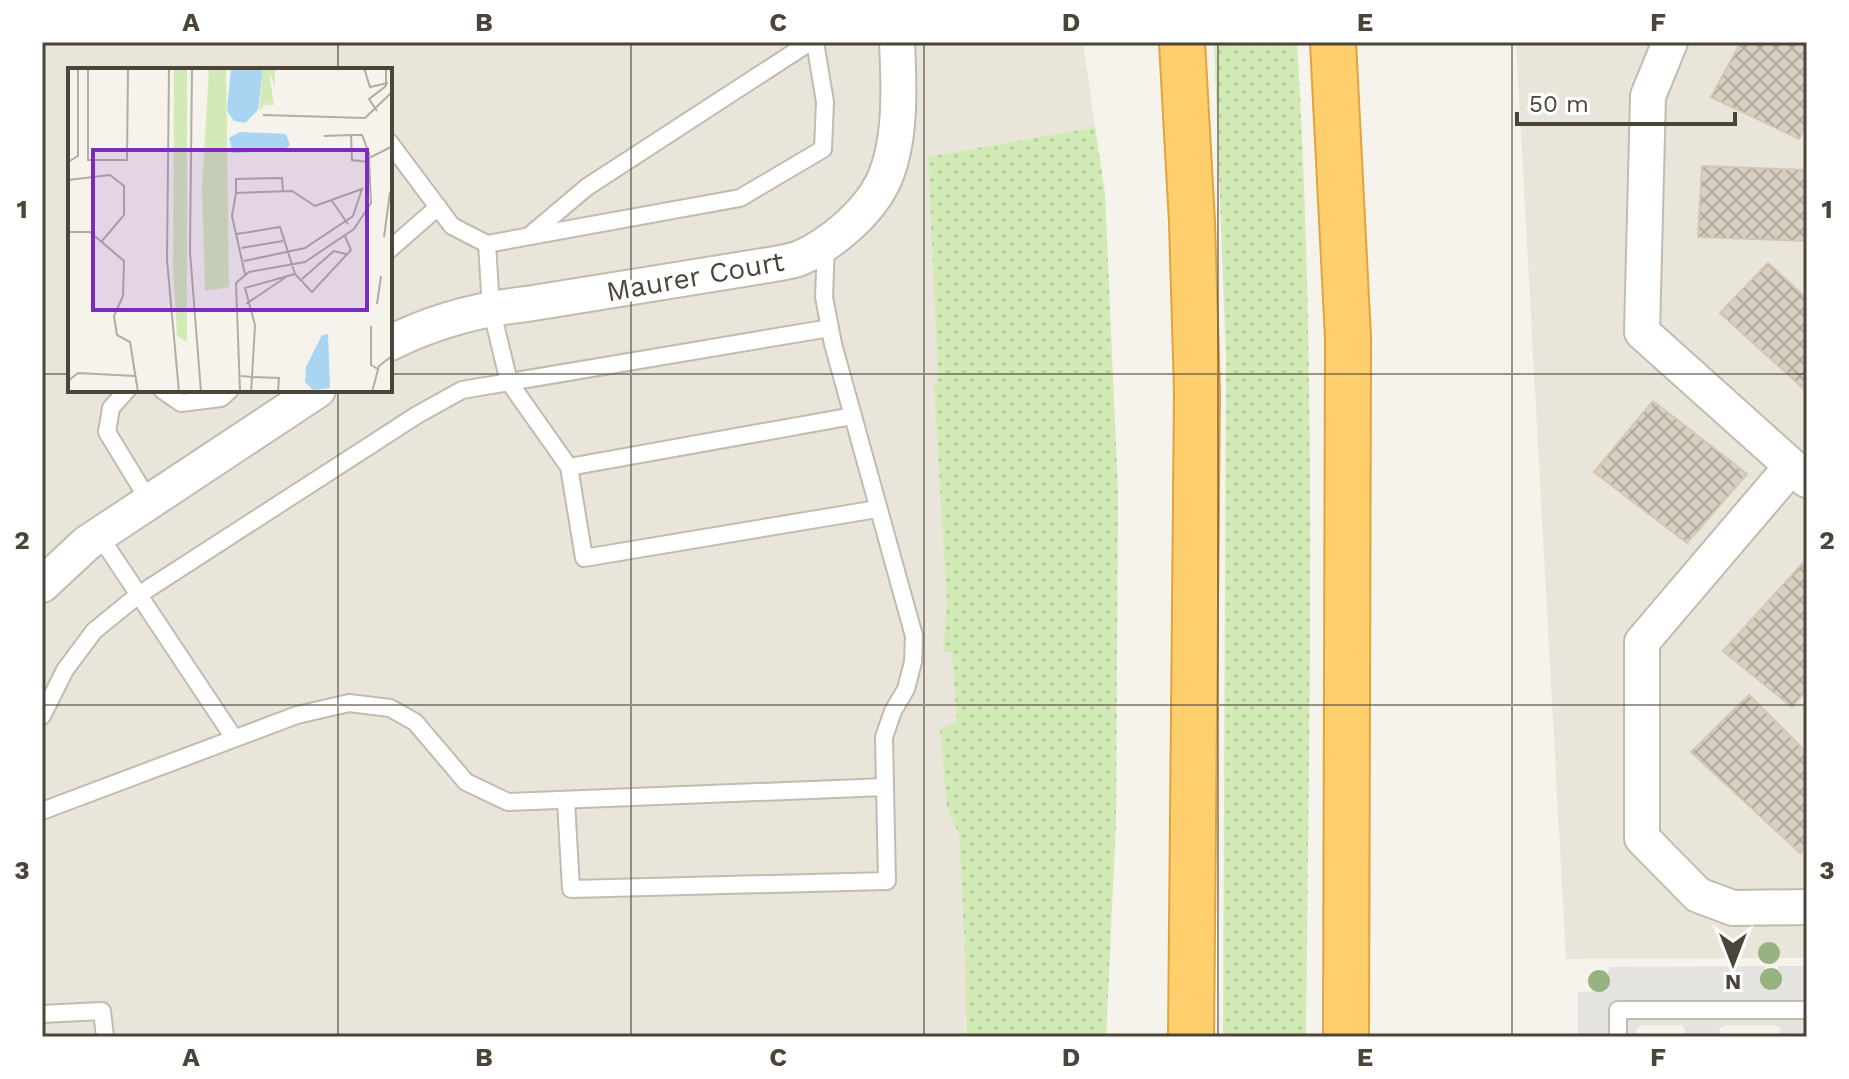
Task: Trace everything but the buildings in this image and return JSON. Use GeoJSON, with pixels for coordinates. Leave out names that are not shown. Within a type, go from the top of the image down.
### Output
{"type":"FeatureCollection","features":[{"type":"Feature","properties":{"kind":"highway"},"geometry":{"type":"LineString","coordinates":[[1182,42],[1197,392],[1191,1037]]}},
{"type":"Feature","properties":{"kind":"highway"},"geometry":{"type":"LineString","coordinates":[[1333,42],[1348,338],[1346,1037]]}},
{"type":"Feature","properties":{"kind":"street","name":"Maurer Court"},"geometry":{"type":"LineString","coordinates":[[392,342],[422,327],[491,308],[769,265],[799,258],[826,242],[848,228],[882,184],[895,139],[900,92],[897,42]]}},
{"type":"Feature","properties":{"kind":"street"},"geometry":{"type":"LineString","coordinates":[[1670,42],[1648,96],[1642,332],[1799,473],[1642,642],[1642,838],[1698,895],[1733,908],[1807,907]]}},
{"type":"Feature","properties":{"kind":"street"},"geometry":{"type":"LineString","coordinates":[[42,585],[99,535],[315,392]]}},
{"type":"Feature","properties":{"kind":"lane"},"geometry":{"type":"LineString","coordinates":[[392,146],[452,226],[487,244],[528,237],[740,198],[823,149],[825,102],[813,42],[587,187],[528,237]]}},
{"type":"Feature","properties":{"kind":"lane"},"geometry":{"type":"LineString","coordinates":[[392,247],[438,207]]}},
{"type":"Feature","properties":{"kind":"lane"},"geometry":{"type":"LineString","coordinates":[[566,801],[571,889],[887,881],[884,737],[893,711],[906,689],[913,662],[914,636],[830,328],[824,297],[826,242]]}},
{"type":"Feature","properties":{"kind":"lane"},"geometry":{"type":"LineString","coordinates":[[487,244],[491,308],[509,382],[569,467],[584,558],[877,509]]}},
{"type":"Feature","properties":{"kind":"lane"},"geometry":{"type":"LineString","coordinates":[[42,716],[65,670],[94,631],[137,596],[417,415],[462,390],[830,328]]}},
{"type":"Feature","properties":{"kind":"lane"},"geometry":{"type":"LineString","coordinates":[[125,392],[111,408],[107,432],[149,501]]}},
{"type":"Feature","properties":{"kind":"lane"},"geometry":{"type":"LineString","coordinates":[[165,392],[181,403],[221,398],[228,392]]}},
{"type":"Feature","properties":{"kind":"lane"},"geometry":{"type":"LineString","coordinates":[[569,467],[853,416]]}},
{"type":"Feature","properties":{"kind":"lane"},"geometry":{"type":"LineString","coordinates":[[99,535],[234,738]]}},
{"type":"Feature","properties":{"kind":"lane"},"geometry":{"type":"LineString","coordinates":[[42,811],[297,715],[349,703],[390,708],[415,722],[466,782],[508,802],[885,787]]}},
{"type":"Feature","properties":{"kind":"lane"},"geometry":{"type":"LineString","coordinates":[[1618,1037],[1618,1010],[1807,1010]]}},
{"type":"Feature","properties":{"kind":"lane"},"geometry":{"type":"LineString","coordinates":[[42,1014],[102,1011],[105,1037]]}},
{"type":"Feature","properties":{"kind":"shaded area"},"geometry":{"type":"Polygon","coordinates":[[[42,42],[1083,42],[1095,127],[929,157],[970,809],[965,1037],[42,1037],[42,42]]]}},
{"type":"Feature","properties":{"kind":"shaded area"},"geometry":{"type":"Polygon","coordinates":[[[1516,42],[1807,42],[1807,958],[1566,959],[1516,42]]]}},
{"type":"Feature","properties":{"kind":"shaded area"},"geometry":{"type":"Polygon","coordinates":[[[1765,966],[1765,989],[1773,991],[1778,987],[1778,966],[1807,966],[1807,1037],[1756,1037],[1777,1035],[1781,1029],[1775,1025],[1725,1025],[1719,1029],[1720,1035],[1743,1037],[1682,1037],[1685,1032],[1682,1025],[1641,1025],[1636,1029],[1639,1037],[1578,1037],[1578,992],[1606,991],[1609,967],[1765,966]]]}},
{"type":"Feature","properties":{"kind":"green space"},"geometry":{"type":"Polygon","coordinates":[[[1214,42],[1297,42],[1309,415],[1306,1037],[1223,1037],[1226,358],[1214,42]]]}},
{"type":"Feature","properties":{"kind":"green space"},"geometry":{"type":"Polygon","coordinates":[[[1095,127],[1105,193],[1118,492],[1116,823],[1106,1037],[966,1037],[959,834],[947,807],[940,729],[957,721],[952,652],[943,652],[947,604],[934,385],[938,378],[928,157],[1095,127]]]}}]}
